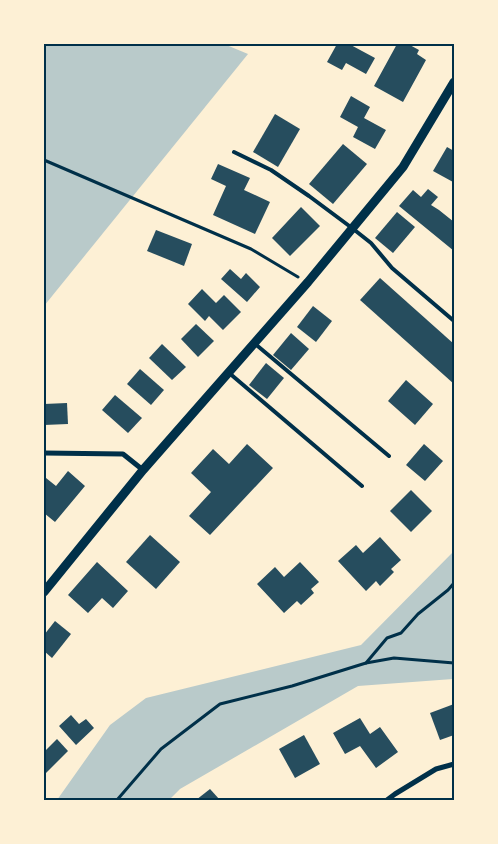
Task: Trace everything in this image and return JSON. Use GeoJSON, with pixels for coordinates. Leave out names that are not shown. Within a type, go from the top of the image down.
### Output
{"type":"FeatureCollection","features":[{"type":"Feature","properties":{"kind":"street"},"geometry":{"type":"LineString","coordinates":[[44,592],[143,470],[308,282],[404,167],[454,82]]}},
{"type":"Feature","properties":{"kind":"street"},"geometry":{"type":"LineString","coordinates":[[44,453],[123,454],[143,470]]}},
{"type":"Feature","properties":{"kind":"street"},"geometry":{"type":"LineString","coordinates":[[387,800],[436,769],[454,764]]}},
{"type":"Feature","properties":{"kind":"lane"},"geometry":{"type":"LineString","coordinates":[[234,152],[271,170],[352,228],[371,243],[392,268],[454,321]]}},
{"type":"Feature","properties":{"kind":"lane"},"geometry":{"type":"LineString","coordinates":[[254,343],[388,456]]}},
{"type":"Feature","properties":{"kind":"lane"},"geometry":{"type":"LineString","coordinates":[[228,372],[362,486]]}},
{"type":"Feature","properties":{"kind":"path"},"geometry":{"type":"LineString","coordinates":[[44,160],[251,249],[308,282]]}},
{"type":"Feature","properties":{"kind":"path"},"geometry":{"type":"LineString","coordinates":[[366,663],[387,638],[401,632],[418,614],[454,583]]}},
{"type":"Feature","properties":{"kind":"path"},"geometry":{"type":"LineString","coordinates":[[117,800],[161,749],[220,704],[292,686],[366,663],[394,658],[454,663]]}},
{"type":"Feature","properties":{"kind":"shaded area"},"geometry":{"type":"Polygon","coordinates":[[[44,44],[224,44],[248,54],[44,306],[44,44]]]}},
{"type":"Feature","properties":{"kind":"shaded area"},"geometry":{"type":"Polygon","coordinates":[[[454,551],[453,679],[358,686],[180,789],[169,800],[57,800],[110,725],[146,698],[361,645],[454,551]]]}},
{"type":"Feature","properties":{"kind":"building"},"geometry":{"type":"Polygon","coordinates":[[[337,44],[349,44],[375,58],[366,74],[346,63],[342,70],[327,62],[337,44]]]}},
{"type":"Feature","properties":{"kind":"building"},"geometry":{"type":"Polygon","coordinates":[[[397,44],[408,44],[419,50],[417,54],[426,60],[403,102],[374,86],[397,44]]]}},
{"type":"Feature","properties":{"kind":"building"},"geometry":{"type":"Polygon","coordinates":[[[351,96],[370,107],[364,118],[386,130],[375,149],[353,137],[358,127],[340,117],[351,96]]]}},
{"type":"Feature","properties":{"kind":"building"},"geometry":{"type":"Polygon","coordinates":[[[275,114],[300,129],[278,167],[253,152],[275,114]]]}},
{"type":"Feature","properties":{"kind":"building"},"geometry":{"type":"Polygon","coordinates":[[[343,144],[367,164],[333,204],[309,184],[343,144]]]}},
{"type":"Feature","properties":{"kind":"building"},"geometry":{"type":"Polygon","coordinates":[[[447,147],[454,151],[453,182],[433,171],[447,147]]]}},
{"type":"Feature","properties":{"kind":"building"},"geometry":{"type":"Polygon","coordinates":[[[218,164],[250,178],[244,190],[270,202],[255,234],[213,215],[226,186],[211,179],[218,164]]]}},
{"type":"Feature","properties":{"kind":"building"},"geometry":{"type":"Polygon","coordinates":[[[428,189],[438,197],[431,205],[454,222],[454,251],[399,206],[413,190],[421,197],[428,189]]]}},
{"type":"Feature","properties":{"kind":"building"},"geometry":{"type":"Polygon","coordinates":[[[301,207],[320,226],[290,256],[272,238],[301,207]]]}},
{"type":"Feature","properties":{"kind":"building"},"geometry":{"type":"Polygon","coordinates":[[[397,212],[415,227],[393,253],[375,238],[397,212]]]}},
{"type":"Feature","properties":{"kind":"building"},"geometry":{"type":"Polygon","coordinates":[[[156,230],[192,244],[184,266],[147,251],[156,230]]]}},
{"type":"Feature","properties":{"kind":"building"},"geometry":{"type":"Polygon","coordinates":[[[230,269],[241,279],[246,273],[260,287],[247,302],[221,279],[230,269]]]}},
{"type":"Feature","properties":{"kind":"building"},"geometry":{"type":"Polygon","coordinates":[[[380,278],[454,344],[454,384],[360,300],[380,278]]]}},
{"type":"Feature","properties":{"kind":"building"},"geometry":{"type":"Polygon","coordinates":[[[202,289],[216,303],[224,295],[241,312],[223,330],[209,316],[205,321],[188,304],[202,289]]]}},
{"type":"Feature","properties":{"kind":"building"},"geometry":{"type":"Polygon","coordinates":[[[313,306],[332,321],[316,342],[297,327],[313,306]]]}},
{"type":"Feature","properties":{"kind":"building"},"geometry":{"type":"Polygon","coordinates":[[[196,324],[214,341],[198,357],[181,339],[196,324]]]}},
{"type":"Feature","properties":{"kind":"building"},"geometry":{"type":"Polygon","coordinates":[[[291,333],[309,349],[291,370],[273,355],[291,333]]]}},
{"type":"Feature","properties":{"kind":"building"},"geometry":{"type":"Polygon","coordinates":[[[162,344],[186,367],[172,380],[149,358],[162,344]]]}},
{"type":"Feature","properties":{"kind":"building"},"geometry":{"type":"Polygon","coordinates":[[[266,363],[284,378],[267,399],[249,385],[266,363]]]}},
{"type":"Feature","properties":{"kind":"building"},"geometry":{"type":"Polygon","coordinates":[[[140,369],[164,390],[151,405],[127,384],[140,369]]]}},
{"type":"Feature","properties":{"kind":"building"},"geometry":{"type":"Polygon","coordinates":[[[406,380],[433,404],[415,425],[388,401],[406,380]]]}},
{"type":"Feature","properties":{"kind":"building"},"geometry":{"type":"Polygon","coordinates":[[[115,395],[142,418],[128,433],[102,410],[115,395]]]}},
{"type":"Feature","properties":{"kind":"building"},"geometry":{"type":"Polygon","coordinates":[[[67,403],[68,424],[44,425],[44,404],[67,403]]]}},
{"type":"Feature","properties":{"kind":"building"},"geometry":{"type":"Polygon","coordinates":[[[247,444],[273,468],[210,535],[189,516],[211,492],[191,473],[213,449],[229,464],[247,444]]]}},
{"type":"Feature","properties":{"kind":"building"},"geometry":{"type":"Polygon","coordinates":[[[424,444],[443,461],[425,481],[406,465],[424,444]]]}},
{"type":"Feature","properties":{"kind":"building"},"geometry":{"type":"Polygon","coordinates":[[[68,471],[85,486],[55,522],[44,513],[44,480],[46,478],[56,486],[68,471]]]}},
{"type":"Feature","properties":{"kind":"building"},"geometry":{"type":"Polygon","coordinates":[[[411,490],[432,511],[411,532],[390,511],[411,490]]]}},
{"type":"Feature","properties":{"kind":"building"},"geometry":{"type":"Polygon","coordinates":[[[150,535],[180,562],[156,589],[126,562],[150,535]]]}},
{"type":"Feature","properties":{"kind":"building"},"geometry":{"type":"Polygon","coordinates":[[[380,537],[401,560],[391,569],[394,572],[380,586],[376,581],[366,591],[338,561],[356,545],[363,553],[380,537]]]}},
{"type":"Feature","properties":{"kind":"building"},"geometry":{"type":"Polygon","coordinates":[[[97,562],[128,591],[113,608],[102,598],[88,613],[68,595],[97,562]]]}},
{"type":"Feature","properties":{"kind":"building"},"geometry":{"type":"Polygon","coordinates":[[[300,562],[319,582],[311,589],[314,593],[301,605],[297,601],[284,613],[257,584],[275,567],[284,577],[300,562]]]}},
{"type":"Feature","properties":{"kind":"building"},"geometry":{"type":"Polygon","coordinates":[[[55,621],[71,634],[52,658],[44,651],[44,635],[55,621]]]}},
{"type":"Feature","properties":{"kind":"building"},"geometry":{"type":"Polygon","coordinates":[[[454,704],[454,735],[440,740],[430,713],[454,704]]]}},
{"type":"Feature","properties":{"kind":"building"},"geometry":{"type":"Polygon","coordinates":[[[71,715],[79,724],[86,719],[94,728],[76,745],[59,726],[71,715]]]}},
{"type":"Feature","properties":{"kind":"building"},"geometry":{"type":"Polygon","coordinates":[[[360,718],[370,734],[380,727],[398,752],[376,768],[360,746],[345,754],[333,733],[360,718]]]}},
{"type":"Feature","properties":{"kind":"building"},"geometry":{"type":"Polygon","coordinates":[[[304,735],[320,764],[295,778],[279,749],[304,735]]]}},
{"type":"Feature","properties":{"kind":"building"},"geometry":{"type":"Polygon","coordinates":[[[57,739],[68,751],[44,775],[44,752],[57,739]]]}},
{"type":"Feature","properties":{"kind":"building"},"geometry":{"type":"Polygon","coordinates":[[[210,789],[220,800],[196,800],[210,789]]]}}]}
